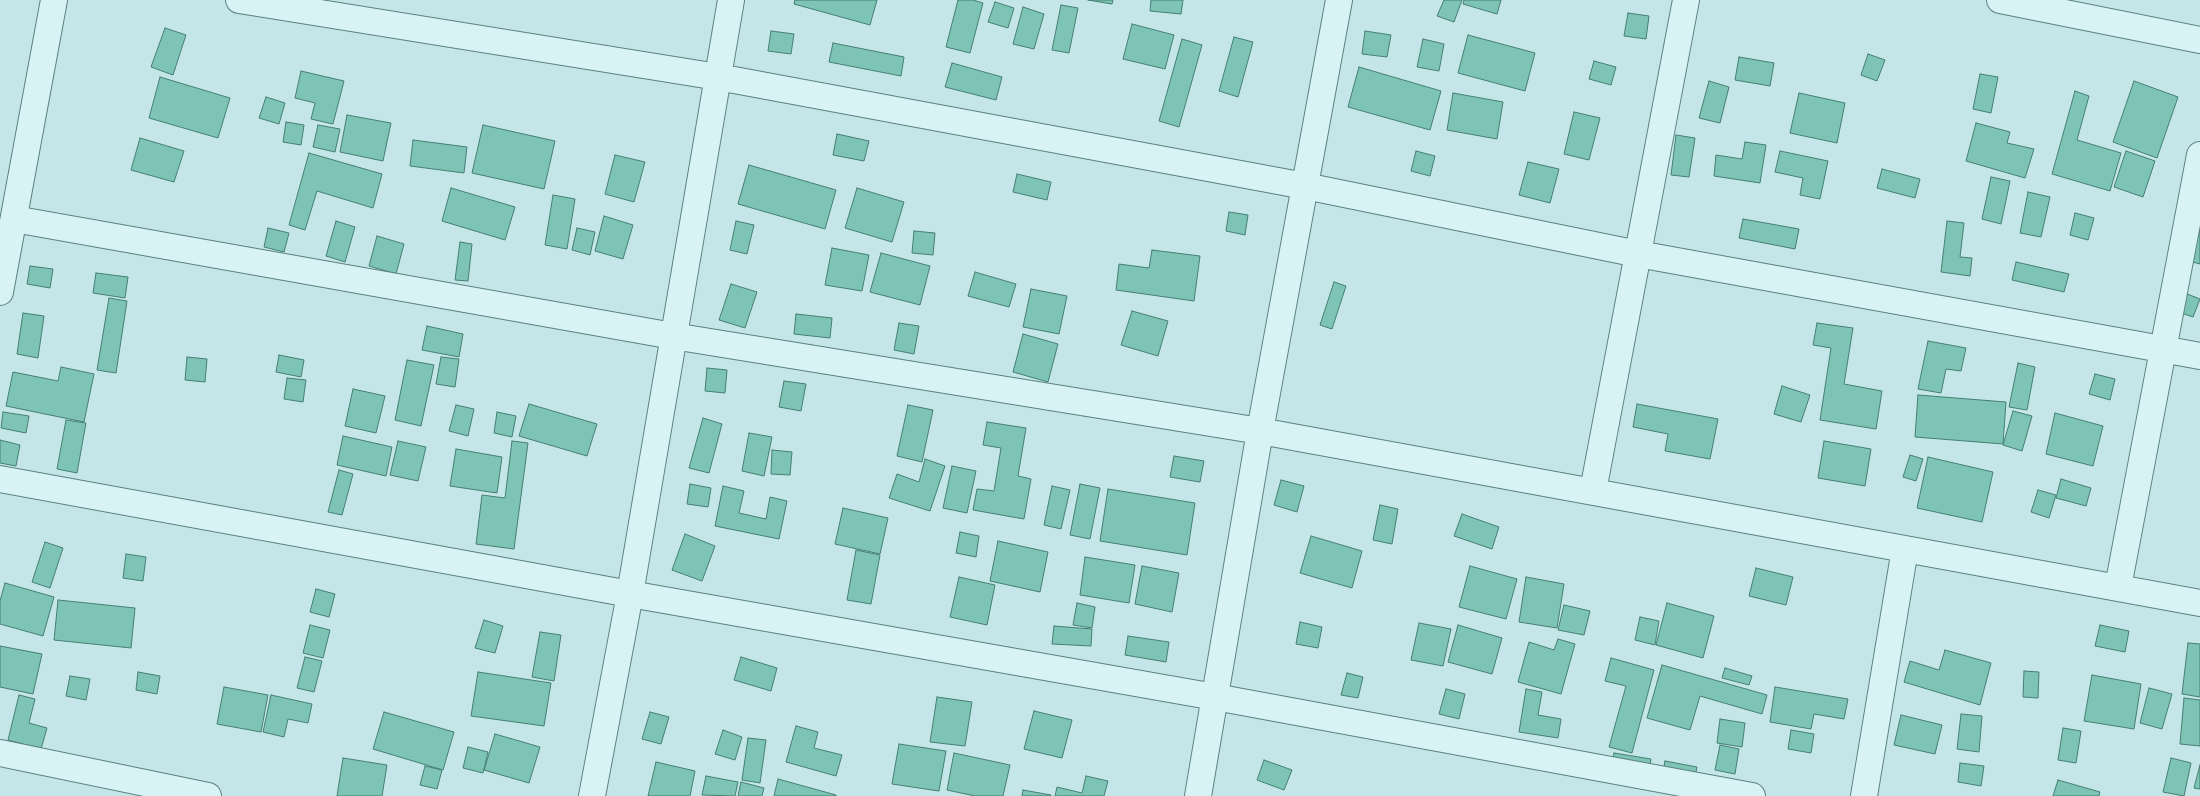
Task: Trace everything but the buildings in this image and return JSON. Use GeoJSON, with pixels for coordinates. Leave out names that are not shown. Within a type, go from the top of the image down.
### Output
{"type":"FeatureCollection","features":[{"type":"Feature","properties":{"kind":"street"},"geometry":{"type":"LineString","coordinates":[[0,292],[54,0]]}},
{"type":"Feature","properties":{"kind":"street"},"geometry":{"type":"LineString","coordinates":[[239,0],[718,77],[1305,186],[1638,254],[2200,356]]}},
{"type":"Feature","properties":{"kind":"street"},"geometry":{"type":"LineString","coordinates":[[592,796],[630,594],[731,0]]}},
{"type":"Feature","properties":{"kind":"street"},"geometry":{"type":"LineString","coordinates":[[1198,796],[1260,430],[1339,0]]}},
{"type":"Feature","properties":{"kind":"street"},"geometry":{"type":"LineString","coordinates":[[1593,491],[1686,0]]}},
{"type":"Feature","properties":{"kind":"street"},"geometry":{"type":"LineString","coordinates":[[2000,0],[2200,40]]}},
{"type":"Feature","properties":{"kind":"street"},"geometry":{"type":"LineString","coordinates":[[2118,587],[2200,155]]}},
{"type":"Feature","properties":{"kind":"street"},"geometry":{"type":"LineString","coordinates":[[14,219],[673,336],[1260,430],[2200,603]]}},
{"type":"Feature","properties":{"kind":"street"},"geometry":{"type":"LineString","coordinates":[[0,479],[630,594],[1215,697],[1752,796]]}},
{"type":"Feature","properties":{"kind":"street"},"geometry":{"type":"LineString","coordinates":[[1864,796],[1905,548]]}},
{"type":"Feature","properties":{"kind":"street"},"geometry":{"type":"LineString","coordinates":[[0,753],[208,796]]}}]}
